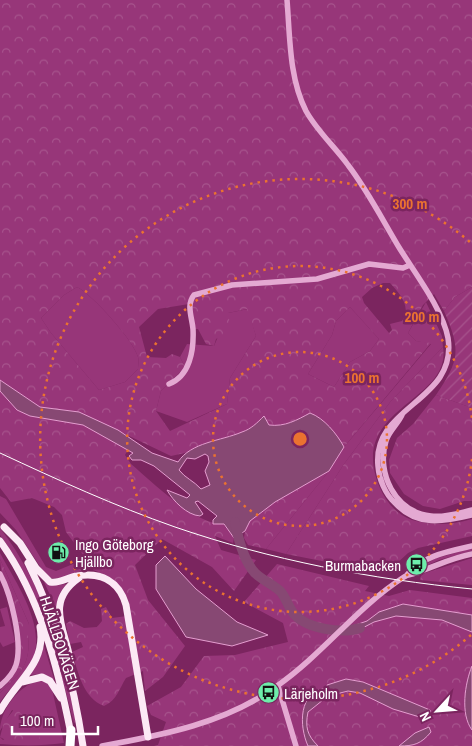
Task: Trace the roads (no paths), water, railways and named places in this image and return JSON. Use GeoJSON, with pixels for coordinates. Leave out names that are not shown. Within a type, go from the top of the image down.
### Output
{"type":"FeatureCollection","features":[{"type":"Feature","properties":{"kind":"highway"},"geometry":{"type":"LineString","coordinates":[[71,730],[72,746]]}},
{"type":"Feature","properties":{"kind":"main road"},"geometry":{"type":"LineString","coordinates":[[2,524],[20,543],[39,573],[50,582],[98,575],[107,578],[119,588],[124,597],[148,737]]}},
{"type":"Feature","properties":{"kind":"main road","name":"HJÄLLBOVÄGEN"},"geometry":{"type":"LineString","coordinates":[[2,524],[24,556],[56,625],[73,688],[83,746]]}},
{"type":"Feature","properties":{"kind":"main road","name":"HJÄLLBOVÄGEN"},"geometry":{"type":"LineString","coordinates":[[0,541],[36,608],[54,660],[71,730]]}},
{"type":"Feature","properties":{"kind":"main road"},"geometry":{"type":"LineString","coordinates":[[73,688],[70,655],[58,614],[59,602],[70,584],[82,576]]}},
{"type":"Feature","properties":{"kind":"main road"},"geometry":{"type":"LineString","coordinates":[[0,712],[6,701],[32,668],[41,648],[36,608]]}},
{"type":"Feature","properties":{"kind":"main road"},"geometry":{"type":"LineString","coordinates":[[22,682],[42,677],[50,681],[67,711]]}},
{"type":"Feature","properties":{"kind":"street"},"geometry":{"type":"LineString","coordinates":[[287,0],[293,66],[304,105],[315,124],[350,167],[410,265],[441,320],[447,335],[449,355],[442,376],[387,428],[378,451],[380,475],[391,499],[405,512],[423,520],[441,522],[472,515]]}},
{"type":"Feature","properties":{"kind":"street"},"geometry":{"type":"LineString","coordinates":[[169,384],[180,378],[187,369],[193,331],[190,305],[194,295],[232,285],[317,279],[369,264],[403,268],[410,265]]}},
{"type":"Feature","properties":{"kind":"street"},"geometry":{"type":"LineString","coordinates":[[402,415],[387,439],[383,456],[387,481],[396,497],[409,508],[426,516],[442,516],[472,510]]}},
{"type":"Feature","properties":{"kind":"street"},"geometry":{"type":"LineString","coordinates":[[102,746],[148,737],[209,721],[259,698],[278,686],[352,620],[407,575],[412,568],[430,558],[472,546]]}},
{"type":"Feature","properties":{"kind":"street"},"geometry":{"type":"LineString","coordinates":[[407,575],[472,554]]}},
{"type":"Feature","properties":{"kind":"street"},"geometry":{"type":"LineString","coordinates":[[0,574],[10,604],[18,647],[14,670],[0,686]]}},
{"type":"Feature","properties":{"kind":"street"},"geometry":{"type":"LineString","coordinates":[[278,686],[296,746]]}},
{"type":"Feature","properties":{"kind":"waterway"},"geometry":{"type":"LineString","coordinates":[[235,522],[247,562],[255,573],[280,591],[294,614],[307,623],[325,629],[353,630],[360,628]]}},
{"type":"Feature","properties":{"kind":"tram line"},"geometry":{"type":"LineString","coordinates":[[0,453],[65,483],[153,519],[211,539],[322,567],[396,580],[472,589]]}},
{"type":"Feature","properties":{"kind":"place","name":"Ingo Göteborg Hjällbo"},"geometry":{"type":"Point","coordinates":[59,553]}},
{"type":"Feature","properties":{"kind":"place","name":"Burmabacken"},"geometry":{"type":"Point","coordinates":[417,565]}},
{"type":"Feature","properties":{"kind":"place","name":"Lärjeholm"},"geometry":{"type":"Point","coordinates":[268,693]}}]}
